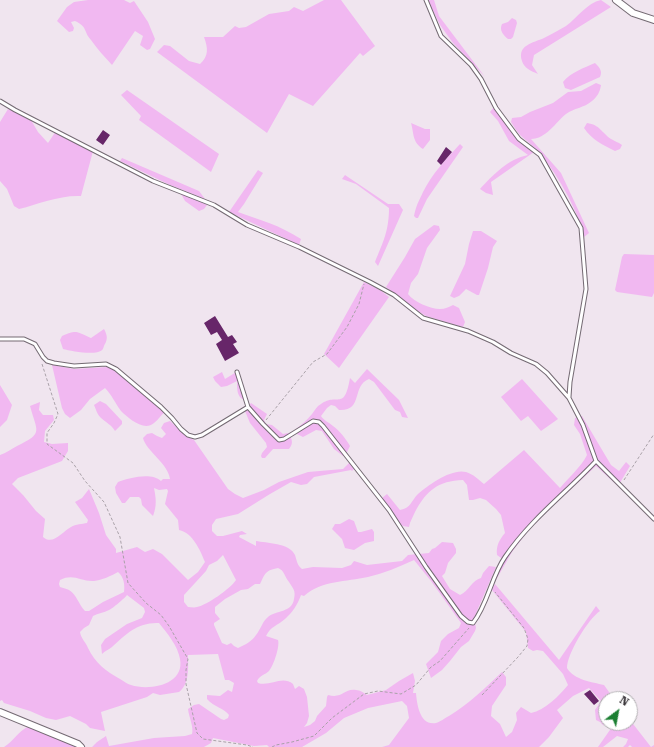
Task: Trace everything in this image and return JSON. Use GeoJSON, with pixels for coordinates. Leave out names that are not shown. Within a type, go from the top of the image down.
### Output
{"type":"FeatureCollection","features":[{"type":"Feature","properties":{"kind":"street"},"geometry":{"type":"LineString","coordinates":[[616,0],[633,13],[654,20]]}},
{"type":"Feature","properties":{"kind":"street"},"geometry":{"type":"LineString","coordinates":[[0,712],[78,744],[81,747]]}},
{"type":"Feature","properties":{"kind":"lane"},"geometry":{"type":"LineString","coordinates":[[426,0],[441,36],[471,65],[481,79],[496,108],[519,139],[540,155],[581,228],[586,289],[570,382],[569,398]]}},
{"type":"Feature","properties":{"kind":"lane"},"geometry":{"type":"LineString","coordinates":[[0,101],[14,110],[153,181],[214,205],[247,225],[299,247],[366,280],[394,295],[423,318],[468,331],[536,364],[547,373],[569,398],[593,448],[596,461],[654,519]]}},
{"type":"Feature","properties":{"kind":"lane"},"geometry":{"type":"LineString","coordinates":[[0,339],[24,339],[35,344],[43,358],[54,363],[74,366],[106,364],[116,368],[161,407],[181,429],[188,435],[195,437],[202,435],[248,407]]}},
{"type":"Feature","properties":{"kind":"lane"},"geometry":{"type":"LineString","coordinates":[[237,372],[248,407],[279,440],[284,439],[313,421],[318,422],[323,426],[389,510],[426,567],[461,616],[468,622],[473,623],[479,616],[491,584],[504,558],[522,533],[551,504],[581,478],[596,461]]}},
{"type":"Feature","properties":{"kind":"path"},"geometry":{"type":"LineString","coordinates":[[263,424],[313,362],[327,354],[347,327],[359,304],[366,280]]}},
{"type":"Feature","properties":{"kind":"path"},"geometry":{"type":"LineString","coordinates":[[43,358],[42,364],[58,414],[47,433],[47,444],[73,463],[85,481],[104,502],[120,537],[128,583],[146,603],[161,615],[188,659],[186,684],[197,733],[203,739],[252,747]]}},
{"type":"Feature","properties":{"kind":"path"},"geometry":{"type":"LineString","coordinates":[[621,485],[654,434]]}},
{"type":"Feature","properties":{"kind":"path"},"geometry":{"type":"LineString","coordinates":[[482,695],[518,657],[526,646],[528,639],[524,628],[498,596],[491,584]]}},
{"type":"Feature","properties":{"kind":"path"},"geometry":{"type":"LineString","coordinates":[[272,747],[276,744],[292,742],[314,736],[332,718],[364,694],[378,691],[401,694],[416,685],[431,668],[440,661],[473,623]]}},
{"type":"Feature","properties":{"kind":"shaded area"},"geometry":{"type":"Polygon","coordinates":[[[88,0],[124,0],[130,3],[134,1],[148,22],[155,39],[150,49],[147,50],[140,45],[143,36],[135,31],[112,65],[98,50],[82,25],[75,21],[71,22],[74,28],[73,31],[69,32],[57,21],[67,7],[74,2],[88,0]]]}},
{"type":"Feature","properties":{"kind":"shaded area"},"geometry":{"type":"Polygon","coordinates":[[[324,0],[341,0],[375,46],[363,56],[360,53],[313,106],[289,94],[267,133],[157,52],[164,45],[170,46],[189,61],[200,64],[205,58],[207,52],[204,37],[223,37],[235,26],[239,28],[246,27],[269,14],[289,11],[294,7],[303,11],[324,0]]]}},
{"type":"Feature","properties":{"kind":"shaded area"},"geometry":{"type":"Polygon","coordinates":[[[428,0],[434,0],[439,16],[485,77],[453,43],[440,25],[428,0]]]}},
{"type":"Feature","properties":{"kind":"shaded area"},"geometry":{"type":"Polygon","coordinates":[[[601,0],[611,7],[534,55],[532,65],[538,74],[524,66],[521,56],[522,51],[527,45],[566,26],[591,4],[601,0]]]}},
{"type":"Feature","properties":{"kind":"shaded area"},"geometry":{"type":"Polygon","coordinates":[[[512,18],[516,20],[517,23],[513,37],[508,39],[502,32],[501,26],[512,18]]]}},
{"type":"Feature","properties":{"kind":"shaded area"},"geometry":{"type":"Polygon","coordinates":[[[595,63],[601,71],[600,77],[571,90],[565,88],[563,82],[566,79],[578,71],[595,63]]]}},
{"type":"Feature","properties":{"kind":"shaded area"},"geometry":{"type":"Polygon","coordinates":[[[596,83],[601,85],[601,88],[592,101],[572,110],[546,133],[531,139],[561,173],[589,233],[584,237],[577,214],[565,190],[551,168],[536,149],[522,137],[511,122],[512,118],[521,117],[553,103],[568,92],[581,91],[596,83]]]}},
{"type":"Feature","properties":{"kind":"shaded area"},"geometry":{"type":"Polygon","coordinates":[[[127,90],[219,154],[211,172],[139,120],[141,116],[121,95],[127,90]]]}},
{"type":"Feature","properties":{"kind":"shaded area"},"geometry":{"type":"Polygon","coordinates":[[[494,107],[518,139],[534,152],[491,182],[493,195],[480,189],[507,164],[528,155],[509,141],[498,121],[490,112],[494,107]]]}},
{"type":"Feature","properties":{"kind":"shaded area"},"geometry":{"type":"Polygon","coordinates":[[[8,109],[31,120],[38,132],[48,143],[56,131],[93,151],[81,196],[57,198],[19,209],[14,206],[7,189],[0,181],[0,122],[8,109]]]}},
{"type":"Feature","properties":{"kind":"shaded area"},"geometry":{"type":"Polygon","coordinates":[[[411,123],[425,129],[430,129],[430,140],[423,149],[415,140],[411,123]]]}},
{"type":"Feature","properties":{"kind":"shaded area"},"geometry":{"type":"Polygon","coordinates":[[[587,123],[598,127],[611,139],[622,145],[620,149],[615,151],[594,139],[584,128],[587,123]]]}},
{"type":"Feature","properties":{"kind":"shaded area"},"geometry":{"type":"Polygon","coordinates":[[[460,144],[463,147],[427,199],[418,218],[416,218],[414,216],[416,209],[427,185],[460,144]]]}},
{"type":"Feature","properties":{"kind":"shaded area"},"geometry":{"type":"Polygon","coordinates":[[[122,158],[199,191],[205,199],[170,185],[120,161],[122,158]]]}},
{"type":"Feature","properties":{"kind":"shaded area"},"geometry":{"type":"Polygon","coordinates":[[[258,170],[263,173],[238,212],[289,232],[301,239],[299,245],[229,212],[258,170]]]}},
{"type":"Feature","properties":{"kind":"shaded area"},"geometry":{"type":"Polygon","coordinates":[[[345,175],[388,204],[399,204],[403,210],[378,266],[375,262],[387,230],[389,208],[356,184],[342,179],[345,175]]]}},
{"type":"Feature","properties":{"kind":"shaded area"},"geometry":{"type":"Polygon","coordinates":[[[180,192],[207,205],[204,209],[199,211],[185,201],[180,192]]]}},
{"type":"Feature","properties":{"kind":"shaded area"},"geometry":{"type":"Polygon","coordinates":[[[434,225],[439,226],[440,230],[427,248],[418,274],[411,283],[408,294],[418,302],[432,308],[442,309],[453,305],[459,308],[465,322],[463,327],[426,316],[411,307],[386,287],[415,239],[434,225]]]}},
{"type":"Feature","properties":{"kind":"shaded area"},"geometry":{"type":"Polygon","coordinates":[[[473,231],[481,231],[497,241],[493,247],[479,295],[466,289],[459,296],[454,298],[450,296],[465,264],[473,231]]]}},
{"type":"Feature","properties":{"kind":"shaded area"},"geometry":{"type":"Polygon","coordinates":[[[624,254],[654,255],[654,293],[652,297],[617,292],[615,290],[622,257],[624,254]]]}},
{"type":"Feature","properties":{"kind":"shaded area"},"geometry":{"type":"Polygon","coordinates":[[[364,282],[380,290],[389,297],[339,368],[324,354],[364,282]]]}},
{"type":"Feature","properties":{"kind":"shaded area"},"geometry":{"type":"Polygon","coordinates":[[[104,329],[107,340],[103,349],[99,352],[94,353],[63,349],[60,340],[62,336],[77,332],[91,338],[104,329]]]}},
{"type":"Feature","properties":{"kind":"shaded area"},"geometry":{"type":"Polygon","coordinates":[[[52,365],[74,369],[108,367],[118,372],[165,412],[150,425],[146,426],[136,423],[121,411],[110,393],[105,388],[90,399],[81,410],[70,418],[65,414],[62,408],[52,365]]]}},
{"type":"Feature","properties":{"kind":"shaded area"},"geometry":{"type":"Polygon","coordinates":[[[367,369],[399,400],[408,418],[402,417],[400,412],[395,410],[374,382],[369,379],[360,387],[352,407],[339,410],[335,406],[331,405],[321,416],[345,438],[350,446],[343,456],[334,449],[322,431],[316,430],[303,437],[297,434],[296,429],[318,406],[327,401],[343,398],[348,388],[350,378],[355,383],[367,369]]]}},
{"type":"Feature","properties":{"kind":"shaded area"},"geometry":{"type":"Polygon","coordinates":[[[238,371],[248,401],[244,400],[238,394],[237,381],[221,387],[213,377],[222,372],[225,379],[238,371]]]}},
{"type":"Feature","properties":{"kind":"shaded area"},"geometry":{"type":"Polygon","coordinates":[[[522,379],[558,419],[541,431],[528,416],[521,421],[501,397],[522,379]]]}},
{"type":"Feature","properties":{"kind":"shaded area"},"geometry":{"type":"Polygon","coordinates":[[[0,385],[12,405],[7,420],[0,427],[0,385]]]}},
{"type":"Feature","properties":{"kind":"shaded area"},"geometry":{"type":"Polygon","coordinates":[[[100,401],[106,404],[122,421],[122,424],[115,431],[97,413],[94,405],[100,401]]]}},
{"type":"Feature","properties":{"kind":"shaded area"},"geometry":{"type":"Polygon","coordinates":[[[40,402],[39,410],[43,415],[53,415],[54,420],[45,431],[44,442],[52,444],[68,443],[68,451],[62,461],[18,478],[12,484],[45,519],[43,537],[50,540],[58,537],[73,526],[87,523],[88,520],[75,502],[82,498],[89,489],[106,535],[116,549],[116,553],[137,547],[145,552],[153,549],[162,554],[188,580],[198,572],[205,562],[192,538],[179,530],[178,520],[165,504],[168,491],[167,489],[159,490],[154,488],[156,502],[153,516],[142,505],[139,497],[130,497],[125,503],[122,503],[116,493],[115,487],[118,482],[128,479],[146,476],[157,478],[161,481],[163,479],[170,479],[165,468],[148,448],[143,438],[147,434],[152,433],[162,438],[166,434],[161,428],[164,423],[170,421],[186,436],[194,440],[228,489],[243,498],[264,490],[279,482],[308,472],[343,469],[350,462],[355,468],[352,471],[314,477],[307,484],[301,485],[291,482],[238,514],[216,519],[212,525],[212,531],[217,536],[242,531],[247,534],[240,535],[239,537],[256,546],[256,541],[283,546],[292,551],[302,569],[313,567],[342,568],[351,565],[354,561],[367,565],[402,561],[408,555],[429,553],[442,542],[453,543],[456,553],[448,563],[445,573],[442,576],[450,589],[460,595],[475,581],[481,578],[489,566],[496,567],[474,618],[476,628],[475,631],[469,641],[461,647],[442,670],[431,678],[426,664],[438,652],[441,641],[448,634],[459,628],[461,623],[414,560],[380,574],[326,584],[304,596],[301,595],[290,614],[272,628],[266,636],[278,640],[277,651],[275,660],[269,671],[257,681],[258,683],[267,684],[285,681],[293,684],[295,689],[299,686],[304,689],[307,697],[309,716],[304,727],[315,721],[317,716],[326,706],[328,695],[337,696],[349,690],[359,690],[367,695],[386,690],[413,673],[415,681],[413,693],[416,693],[420,714],[426,721],[436,723],[449,716],[477,696],[502,672],[506,677],[506,685],[492,706],[491,716],[500,724],[506,737],[512,732],[517,720],[516,713],[521,707],[531,713],[541,709],[560,694],[568,685],[563,674],[543,651],[533,651],[528,648],[526,632],[492,590],[495,584],[559,660],[596,606],[600,611],[590,621],[579,637],[570,654],[567,668],[579,678],[604,685],[608,691],[598,691],[598,698],[589,688],[573,696],[557,710],[563,718],[549,737],[539,747],[382,747],[389,745],[409,718],[407,706],[402,701],[368,708],[344,718],[326,733],[302,747],[269,747],[267,745],[254,746],[213,738],[211,743],[204,747],[92,747],[106,736],[109,746],[154,738],[185,736],[192,734],[192,726],[188,709],[194,705],[199,704],[224,720],[228,718],[229,715],[207,699],[207,695],[220,696],[228,690],[232,692],[234,683],[229,680],[225,680],[218,654],[188,655],[187,680],[183,689],[179,692],[160,695],[153,693],[147,697],[101,712],[105,731],[90,728],[86,724],[70,716],[56,720],[46,718],[30,711],[4,703],[2,700],[0,701],[0,455],[26,442],[35,434],[36,427],[30,406],[40,402]],[[223,555],[217,561],[209,565],[206,571],[184,595],[184,602],[188,607],[201,606],[212,600],[224,592],[236,580],[223,555]],[[278,568],[268,571],[260,584],[255,584],[248,589],[241,590],[225,599],[215,607],[215,613],[220,619],[214,623],[214,625],[222,643],[227,645],[231,643],[238,648],[246,644],[258,633],[264,621],[268,617],[287,609],[293,604],[295,594],[293,588],[282,571],[278,568]],[[118,572],[103,579],[94,581],[69,577],[60,580],[59,584],[60,587],[72,592],[85,611],[89,611],[103,602],[124,592],[123,579],[118,572]],[[127,595],[111,609],[93,616],[89,625],[80,632],[81,637],[101,666],[127,683],[138,687],[164,684],[177,675],[180,668],[180,659],[175,645],[159,623],[145,624],[133,630],[102,654],[101,645],[105,639],[127,624],[142,618],[145,612],[144,608],[127,595]]]}},
{"type":"Feature","properties":{"kind":"shaded area"},"geometry":{"type":"Polygon","coordinates":[[[251,403],[267,414],[264,420],[266,424],[272,425],[283,434],[288,433],[292,441],[292,445],[289,449],[273,449],[265,458],[262,458],[262,453],[267,447],[266,443],[250,423],[245,411],[251,403]]]}},
{"type":"Feature","properties":{"kind":"shaded area"},"geometry":{"type":"Polygon","coordinates":[[[582,416],[611,465],[619,471],[626,462],[630,466],[618,486],[596,466],[533,524],[512,552],[496,580],[495,578],[504,560],[497,555],[498,543],[505,533],[501,515],[486,500],[480,498],[469,500],[467,485],[463,480],[447,482],[429,492],[419,504],[409,527],[403,526],[399,523],[382,498],[387,494],[400,510],[404,509],[409,506],[418,494],[428,486],[440,478],[460,471],[471,474],[484,484],[524,450],[560,488],[578,468],[587,455],[580,434],[574,425],[575,418],[582,416]]]}},
{"type":"Feature","properties":{"kind":"shaded area"},"geometry":{"type":"Polygon","coordinates":[[[349,519],[354,521],[358,532],[372,529],[374,532],[374,541],[365,543],[354,550],[345,548],[342,539],[332,529],[335,524],[340,524],[349,519]]]}},
{"type":"Feature","properties":{"kind":"shaded area"},"geometry":{"type":"Polygon","coordinates":[[[598,706],[598,721],[596,720],[595,710],[598,706]]]}},
{"type":"Feature","properties":{"kind":"shaded area"},"geometry":{"type":"Polygon","coordinates":[[[29,726],[80,747],[4,747],[21,731],[29,726]]]}},
{"type":"Feature","properties":{"kind":"shaded area"},"geometry":{"type":"Polygon","coordinates":[[[638,730],[651,747],[632,747],[630,745],[628,747],[623,747],[628,739],[617,736],[603,747],[598,747],[609,731],[638,730]]]}},
{"type":"Feature","properties":{"kind":"building"},"geometry":{"type":"Polygon","coordinates":[[[103,130],[110,135],[103,145],[96,140],[103,130]]]}},
{"type":"Feature","properties":{"kind":"building"},"geometry":{"type":"Polygon","coordinates":[[[446,147],[452,152],[441,165],[437,161],[446,147]]]}},
{"type":"Feature","properties":{"kind":"building"},"geometry":{"type":"Polygon","coordinates":[[[215,316],[228,337],[232,335],[237,342],[233,344],[239,353],[225,361],[216,344],[222,340],[217,332],[211,335],[204,323],[215,316]]]}},
{"type":"Feature","properties":{"kind":"building"},"geometry":{"type":"Polygon","coordinates":[[[590,690],[598,702],[594,705],[584,694],[590,690]]]}}]}
